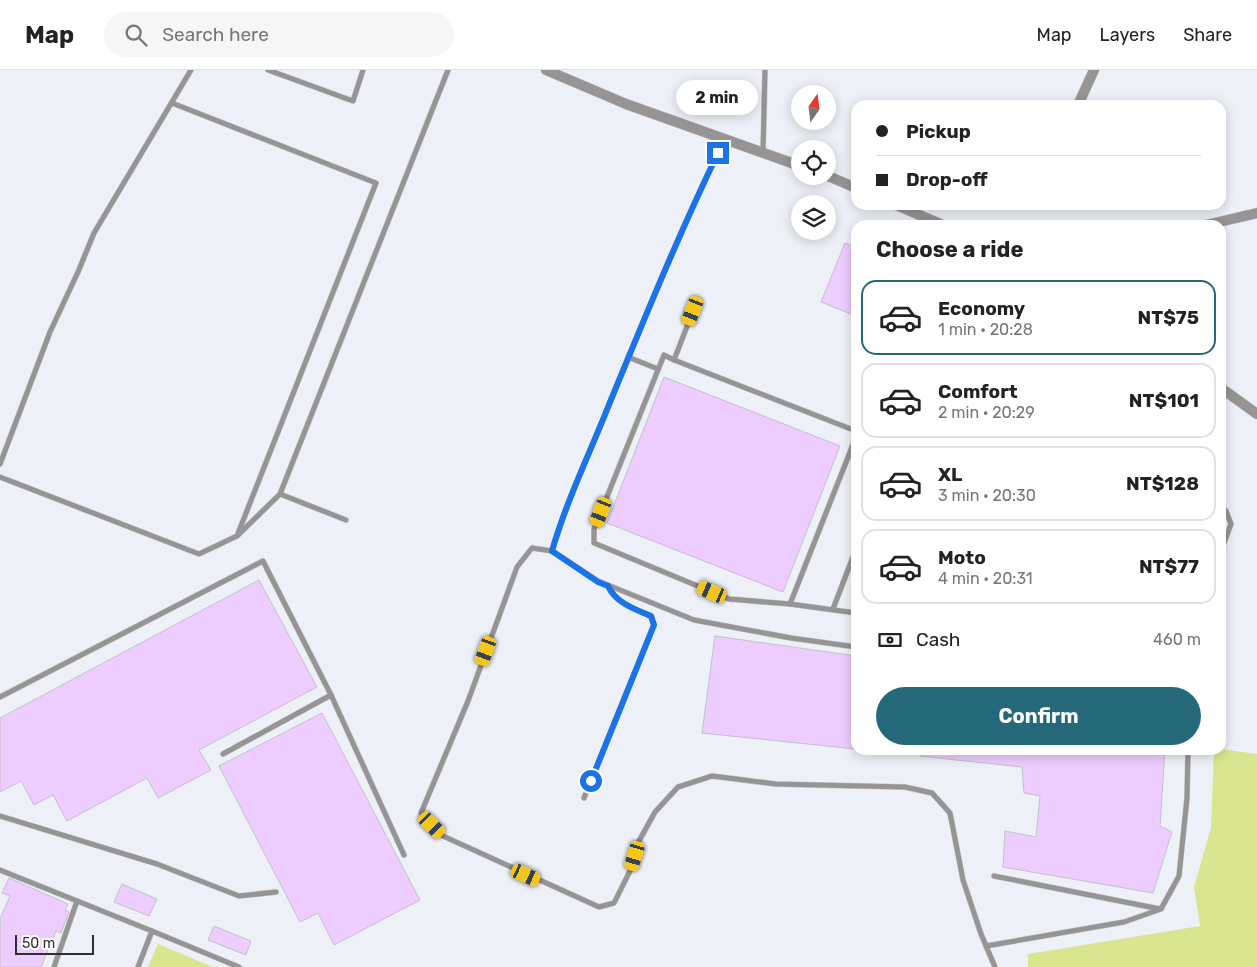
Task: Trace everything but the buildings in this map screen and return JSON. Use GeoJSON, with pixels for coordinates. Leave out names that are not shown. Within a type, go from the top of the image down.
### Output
{"type":"FeatureCollection","features":[{"type":"Feature","properties":{"kind":"street"},"geometry":{"type":"LineString","coordinates":[[546,70],[626,104],[791,163]]}},
{"type":"Feature","properties":{"kind":"street"},"geometry":{"type":"LineString","coordinates":[[1080,100],[1094,70]]}},
{"type":"Feature","properties":{"kind":"street"},"geometry":{"type":"LineString","coordinates":[[836,179],[851,186]]}},
{"type":"Feature","properties":{"kind":"street"},"geometry":{"type":"LineString","coordinates":[[908,210],[931,220]]}},
{"type":"Feature","properties":{"kind":"street"},"geometry":{"type":"LineString","coordinates":[[1226,220],[1257,212]]}},
{"type":"Feature","properties":{"kind":"street"},"geometry":{"type":"LineString","coordinates":[[1226,392],[1257,414]]}},
{"type":"Feature","properties":{"kind":"lane"},"geometry":{"type":"LineString","coordinates":[[0,464],[50,332],[94,233],[191,70]]}},
{"type":"Feature","properties":{"kind":"lane"},"geometry":{"type":"LineString","coordinates":[[268,70],[353,101],[363,70]]}},
{"type":"Feature","properties":{"kind":"lane"},"geometry":{"type":"LineString","coordinates":[[0,478],[200,554],[237,536],[280,494],[448,70]]}},
{"type":"Feature","properties":{"kind":"lane"},"geometry":{"type":"LineString","coordinates":[[764,153],[765,70]]}},
{"type":"Feature","properties":{"kind":"lane"},"geometry":{"type":"LineString","coordinates":[[172,103],[376,183],[237,536]]}},
{"type":"Feature","properties":{"kind":"lane"},"geometry":{"type":"LineString","coordinates":[[552,551],[562,517],[628,357],[697,196],[725,139]]}},
{"type":"Feature","properties":{"kind":"lane"},"geometry":{"type":"LineString","coordinates":[[674,360],[693,311]]}},
{"type":"Feature","properties":{"kind":"lane"},"geometry":{"type":"LineString","coordinates":[[851,429],[664,355],[594,529],[594,543],[729,599],[790,604],[851,612]]}},
{"type":"Feature","properties":{"kind":"lane"},"geometry":{"type":"LineString","coordinates":[[628,357],[658,369]]}},
{"type":"Feature","properties":{"kind":"lane"},"geometry":{"type":"LineString","coordinates":[[790,604],[851,450]]}},
{"type":"Feature","properties":{"kind":"lane"},"geometry":{"type":"LineString","coordinates":[[280,494],[346,520]]}},
{"type":"Feature","properties":{"kind":"lane"},"geometry":{"type":"LineString","coordinates":[[1226,511],[1231,524],[1226,538]]}},
{"type":"Feature","properties":{"kind":"lane"},"geometry":{"type":"LineString","coordinates":[[851,646],[791,638],[694,620],[598,582],[552,551],[532,548],[517,567],[468,702],[421,813],[443,836],[599,907],[614,902],[630,872],[639,842],[655,812],[678,787],[712,776],[774,784],[886,786],[932,793],[950,813],[963,880],[995,967]]}},
{"type":"Feature","properties":{"kind":"lane"},"geometry":{"type":"LineString","coordinates":[[0,697],[263,561],[331,695],[404,855]]}},
{"type":"Feature","properties":{"kind":"lane"},"geometry":{"type":"LineString","coordinates":[[833,609],[851,562]]}},
{"type":"Feature","properties":{"kind":"lane"},"geometry":{"type":"LineString","coordinates":[[584,798],[654,625],[651,616],[633,609],[613,596],[608,586]]}},
{"type":"Feature","properties":{"kind":"lane"},"geometry":{"type":"LineString","coordinates":[[223,754],[331,695]]}},
{"type":"Feature","properties":{"kind":"lane"},"geometry":{"type":"LineString","coordinates":[[986,946],[1124,922],[1161,909],[1179,876],[1188,798],[1188,755]]}},
{"type":"Feature","properties":{"kind":"lane"},"geometry":{"type":"LineString","coordinates":[[0,816],[157,864],[239,896],[276,892]]}},
{"type":"Feature","properties":{"kind":"lane"},"geometry":{"type":"LineString","coordinates":[[0,872],[239,967]]}},
{"type":"Feature","properties":{"kind":"lane"},"geometry":{"type":"LineString","coordinates":[[994,876],[1161,909]]}},
{"type":"Feature","properties":{"kind":"lane"},"geometry":{"type":"LineString","coordinates":[[54,967],[77,901]]}},
{"type":"Feature","properties":{"kind":"lane"},"geometry":{"type":"LineString","coordinates":[[138,967],[152,931]]}},
{"type":"Feature","properties":{"kind":"green space"},"geometry":{"type":"Polygon","coordinates":[[[1226,750],[1257,754],[1257,967],[1028,967],[1028,954],[1200,926],[1194,887],[1211,828],[1214,755],[1226,755],[1226,750]]]}},
{"type":"Feature","properties":{"kind":"green space"},"geometry":{"type":"Polygon","coordinates":[[[158,944],[213,967],[148,967],[158,944]]]}},
{"type":"Feature","properties":{"kind":"route"},"geometry":{"type":"LineString","coordinates":[[591,781],[654,625],[651,616],[633,609],[613,596],[608,586],[598,582],[552,551],[562,517],[628,357],[697,196],[718,153]]}}]}
